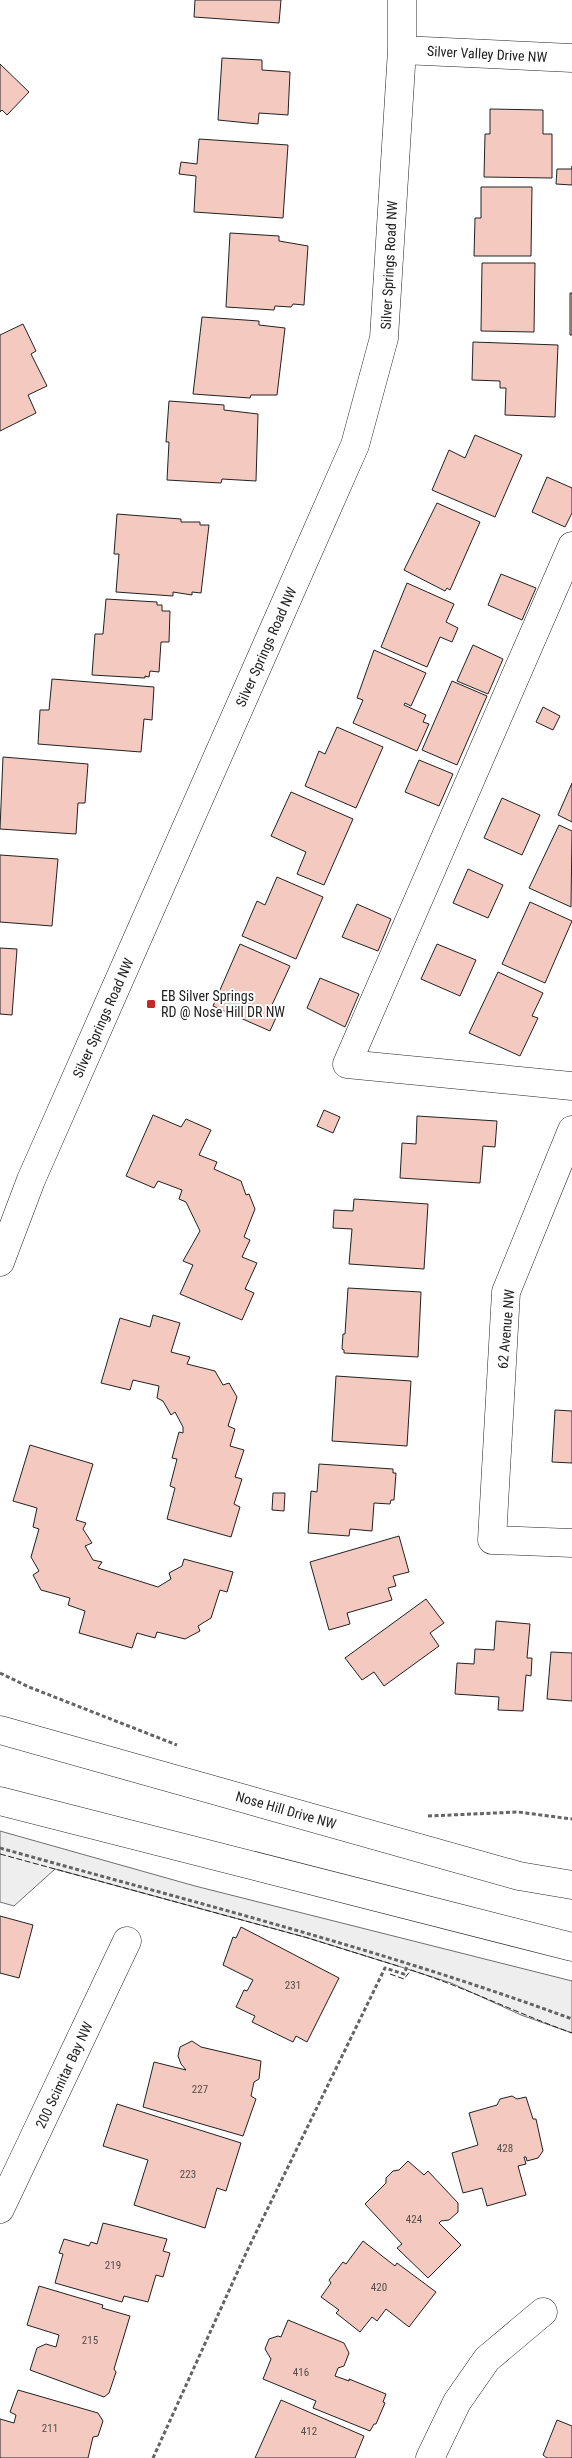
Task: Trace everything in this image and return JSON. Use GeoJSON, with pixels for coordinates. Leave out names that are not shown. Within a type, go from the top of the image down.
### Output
{"type":"FeatureCollection","features":[{"type":"Feature","properties":{"kind":"street","name":"Silver Springs Road NW"},"geometry":{"type":"LineString","coordinates":[[0,1262],[31,1180],[356,445],[384,338],[402,50],[402,0]]}},
{"type":"Feature","properties":{"kind":"street","name":"Silver Valley Drive NW"},"geometry":{"type":"LineString","coordinates":[[402,50],[572,58]]}},
{"type":"Feature","properties":{"kind":"street"},"geometry":{"type":"LineString","coordinates":[[572,546],[347,1064],[572,1086]]}},
{"type":"Feature","properties":{"kind":"street","name":"62 Avenue NW"},"geometry":{"type":"LineString","coordinates":[[572,1130],[506,1292],[492,1540],[572,1543]]}},
{"type":"Feature","properties":{"kind":"street"},"geometry":{"type":"LineString","coordinates":[[0,1711],[12,1733]]}},
{"type":"Feature","properties":{"kind":"street","name":"Nose Hill Drive NW"},"geometry":{"type":"LineString","coordinates":[[12,1733],[519,1876],[572,1886]]}},
{"type":"Feature","properties":{"kind":"street"},"geometry":{"type":"LineString","coordinates":[[0,1801],[572,1947]]}},
{"type":"Feature","properties":{"kind":"street","name":"200 Scimitar Bay NW"},"geometry":{"type":"LineString","coordinates":[[0,2209],[127,1941]]}},
{"type":"Feature","properties":{"kind":"street"},"geometry":{"type":"LineString","coordinates":[[430,2458],[457,2402],[487,2359],[543,2312]]}},
{"type":"Feature","properties":{"kind":"path"},"geometry":{"type":"LineString","coordinates":[[0,1673],[29,1687],[146,1734],[183,1746]]}},
{"type":"Feature","properties":{"kind":"path"},"geometry":{"type":"LineString","coordinates":[[423,1816],[509,1812],[572,1819]]}},
{"type":"Feature","properties":{"kind":"path"},"geometry":{"type":"LineString","coordinates":[[0,1848],[338,1941],[492,1990],[572,2020]]}},
{"type":"Feature","properties":{"kind":"path"},"geometry":{"type":"LineString","coordinates":[[153,2458],[247,2251],[385,1968],[404,1974],[408,1964]]}},
{"type":"Feature","properties":{"kind":"shaded area"},"geometry":{"type":"Polygon","coordinates":[[[0,1831],[195,1886],[572,1981],[572,2033],[521,2015],[451,1983],[401,1967],[308,1938],[55,1869],[14,1906],[0,1902],[0,1831]]]}},
{"type":"Feature","properties":{"kind":"building"},"geometry":{"type":"Polygon","coordinates":[[[195,0],[281,0],[279,23],[194,17],[195,0]]]}},
{"type":"Feature","properties":{"kind":"building"},"geometry":{"type":"Polygon","coordinates":[[[222,58],[262,60],[262,70],[290,72],[288,115],[259,113],[258,124],[218,120],[222,58]]]}},
{"type":"Feature","properties":{"kind":"building"},"geometry":{"type":"Polygon","coordinates":[[[0,64],[29,92],[7,115],[2,110],[0,112],[0,64]]]}},
{"type":"Feature","properties":{"kind":"building"},"geometry":{"type":"Polygon","coordinates":[[[490,109],[543,110],[543,134],[552,134],[552,178],[484,177],[485,134],[490,134],[490,109]]]}},
{"type":"Feature","properties":{"kind":"building"},"geometry":{"type":"Polygon","coordinates":[[[199,139],[288,145],[283,218],[194,212],[196,176],[179,174],[181,162],[197,164],[199,139]]]}},
{"type":"Feature","properties":{"kind":"building"},"geometry":{"type":"Polygon","coordinates":[[[557,169],[572,169],[572,185],[556,184],[557,169]]]}},
{"type":"Feature","properties":{"kind":"building"},"geometry":{"type":"Polygon","coordinates":[[[481,187],[532,187],[531,256],[474,256],[475,218],[481,218],[481,187]]]}},
{"type":"Feature","properties":{"kind":"building"},"geometry":{"type":"Polygon","coordinates":[[[230,233],[279,236],[279,241],[308,246],[304,305],[293,304],[291,307],[275,306],[274,310],[226,307],[230,233]]]}},
{"type":"Feature","properties":{"kind":"building"},"geometry":{"type":"Polygon","coordinates":[[[482,263],[535,263],[534,332],[481,331],[482,263]]]}},
{"type":"Feature","properties":{"kind":"building"},"geometry":{"type":"Polygon","coordinates":[[[570,293],[572,293],[572,335],[570,335],[570,293]]]}},
{"type":"Feature","properties":{"kind":"building"},"geometry":{"type":"Polygon","coordinates":[[[202,317],[259,321],[259,325],[285,328],[277,395],[251,395],[250,398],[193,394],[202,317]]]}},
{"type":"Feature","properties":{"kind":"building"},"geometry":{"type":"Polygon","coordinates":[[[23,324],[36,351],[31,354],[47,386],[28,395],[36,413],[0,431],[0,335],[23,324]]]}},
{"type":"Feature","properties":{"kind":"building"},"geometry":{"type":"Polygon","coordinates":[[[473,342],[558,345],[555,417],[505,415],[506,388],[500,388],[500,381],[472,380],[473,342]]]}},
{"type":"Feature","properties":{"kind":"building"},"geometry":{"type":"Polygon","coordinates":[[[169,401],[224,405],[224,410],[258,414],[256,481],[222,479],[221,483],[167,480],[169,442],[166,442],[169,401]]]}},
{"type":"Feature","properties":{"kind":"building"},"geometry":{"type":"Polygon","coordinates":[[[475,435],[522,455],[495,517],[432,490],[449,450],[465,458],[475,435]]]}},
{"type":"Feature","properties":{"kind":"building"},"geometry":{"type":"Polygon","coordinates":[[[547,477],[572,488],[572,513],[565,527],[532,512],[547,477]]]}},
{"type":"Feature","properties":{"kind":"building"},"geometry":{"type":"Polygon","coordinates":[[[437,503],[480,522],[450,590],[447,588],[445,591],[404,570],[437,503]]]}},
{"type":"Feature","properties":{"kind":"building"},"geometry":{"type":"Polygon","coordinates":[[[117,514],[181,519],[181,522],[200,522],[200,525],[209,525],[201,593],[192,592],[192,595],[173,592],[173,596],[116,592],[119,554],[114,554],[117,514]]]}},
{"type":"Feature","properties":{"kind":"building"},"geometry":{"type":"Polygon","coordinates":[[[501,574],[536,588],[522,620],[488,605],[501,574]]]}},
{"type":"Feature","properties":{"kind":"building"},"geometry":{"type":"Polygon","coordinates":[[[407,583],[454,604],[446,622],[458,628],[452,642],[440,637],[427,667],[381,647],[407,583]]]}},
{"type":"Feature","properties":{"kind":"building"},"geometry":{"type":"Polygon","coordinates":[[[106,599],[157,602],[157,605],[162,605],[162,611],[170,611],[169,642],[161,642],[159,672],[150,671],[149,677],[145,676],[145,678],[92,675],[95,634],[103,634],[106,599]]]}},
{"type":"Feature","properties":{"kind":"building"},"geometry":{"type":"Polygon","coordinates":[[[473,645],[503,659],[488,694],[457,681],[473,645]]]}},
{"type":"Feature","properties":{"kind":"building"},"geometry":{"type":"Polygon","coordinates":[[[374,650],[426,673],[411,706],[405,703],[404,705],[426,715],[423,722],[429,724],[417,751],[353,723],[363,700],[357,698],[374,650]]]}},
{"type":"Feature","properties":{"kind":"building"},"geometry":{"type":"Polygon","coordinates":[[[52,679],[154,687],[152,720],[144,719],[141,752],[38,744],[40,710],[49,710],[52,679]]]}},
{"type":"Feature","properties":{"kind":"building"},"geometry":{"type":"Polygon","coordinates":[[[452,681],[487,696],[457,765],[422,750],[452,681]]]}},
{"type":"Feature","properties":{"kind":"building"},"geometry":{"type":"Polygon","coordinates":[[[543,707],[560,716],[553,730],[536,722],[543,707]]]}},
{"type":"Feature","properties":{"kind":"building"},"geometry":{"type":"Polygon","coordinates":[[[337,727],[383,747],[356,808],[305,786],[319,751],[325,754],[337,727]]]}},
{"type":"Feature","properties":{"kind":"building"},"geometry":{"type":"Polygon","coordinates":[[[3,757],[88,764],[85,803],[78,803],[76,834],[0,829],[3,757]]]}},
{"type":"Feature","properties":{"kind":"building"},"geometry":{"type":"Polygon","coordinates":[[[419,760],[453,774],[439,806],[405,792],[419,760]]]}},
{"type":"Feature","properties":{"kind":"building"},"geometry":{"type":"Polygon","coordinates":[[[572,783],[572,822],[558,815],[572,783]]]}},
{"type":"Feature","properties":{"kind":"building"},"geometry":{"type":"Polygon","coordinates":[[[291,792],[353,819],[324,885],[297,874],[306,852],[271,836],[291,792]]]}},
{"type":"Feature","properties":{"kind":"building"},"geometry":{"type":"Polygon","coordinates":[[[502,798],[540,815],[522,855],[484,838],[502,798]]]}},
{"type":"Feature","properties":{"kind":"building"},"geometry":{"type":"Polygon","coordinates":[[[559,825],[572,831],[571,907],[529,888],[559,825]]]}},
{"type":"Feature","properties":{"kind":"building"},"geometry":{"type":"Polygon","coordinates":[[[0,855],[58,859],[52,926],[0,922],[0,855]]]}},
{"type":"Feature","properties":{"kind":"building"},"geometry":{"type":"Polygon","coordinates":[[[468,869],[503,885],[488,918],[453,903],[468,869]]]}},
{"type":"Feature","properties":{"kind":"building"},"geometry":{"type":"Polygon","coordinates":[[[277,877],[323,897],[296,959],[242,936],[257,901],[265,905],[277,877]]]}},
{"type":"Feature","properties":{"kind":"building"},"geometry":{"type":"Polygon","coordinates":[[[530,902],[572,921],[545,983],[502,964],[530,902]]]}},
{"type":"Feature","properties":{"kind":"building"},"geometry":{"type":"Polygon","coordinates":[[[357,904],[391,919],[378,951],[342,937],[357,904]]]}},
{"type":"Feature","properties":{"kind":"building"},"geometry":{"type":"Polygon","coordinates":[[[240,944],[290,966],[271,1007],[279,1011],[270,1031],[213,1006],[240,944]]]}},
{"type":"Feature","properties":{"kind":"building"},"geometry":{"type":"Polygon","coordinates":[[[437,944],[476,960],[460,996],[421,979],[437,944]]]}},
{"type":"Feature","properties":{"kind":"building"},"geometry":{"type":"Polygon","coordinates":[[[0,948],[17,949],[12,1015],[0,1014],[0,948]]]}},
{"type":"Feature","properties":{"kind":"building"},"geometry":{"type":"Polygon","coordinates":[[[498,972],[543,993],[532,1016],[538,1018],[520,1056],[469,1033],[498,972]]]}},
{"type":"Feature","properties":{"kind":"building"},"geometry":{"type":"Polygon","coordinates":[[[320,978],[359,994],[345,1027],[307,1008],[320,978]]]}},
{"type":"Feature","properties":{"kind":"building"},"geometry":{"type":"Polygon","coordinates":[[[324,1110],[340,1117],[333,1133],[317,1126],[324,1110]]]}},
{"type":"Feature","properties":{"kind":"building"},"geometry":{"type":"Polygon","coordinates":[[[153,1115],[181,1127],[186,1119],[211,1130],[199,1155],[217,1162],[214,1169],[241,1181],[246,1195],[249,1194],[255,1209],[244,1237],[250,1240],[242,1257],[257,1263],[245,1289],[254,1293],[242,1320],[180,1294],[193,1265],[183,1261],[200,1231],[186,1202],[179,1199],[182,1190],[158,1181],[154,1188],[126,1176],[153,1115]]]}},
{"type":"Feature","properties":{"kind":"building"},"geometry":{"type":"Polygon","coordinates":[[[417,1116],[497,1121],[495,1147],[483,1146],[480,1183],[400,1178],[402,1143],[416,1144],[417,1116]]]}},
{"type":"Feature","properties":{"kind":"building"},"geometry":{"type":"Polygon","coordinates":[[[354,1199],[428,1204],[424,1269],[349,1264],[352,1229],[333,1228],[334,1210],[353,1211],[354,1199]]]}},
{"type":"Feature","properties":{"kind":"building"},"geometry":{"type":"Polygon","coordinates":[[[348,1288],[421,1292],[418,1357],[344,1353],[342,1349],[343,1334],[345,1334],[348,1288]]]}},
{"type":"Feature","properties":{"kind":"building"},"geometry":{"type":"Polygon","coordinates":[[[153,1315],[180,1323],[171,1352],[190,1357],[187,1364],[215,1371],[223,1385],[229,1383],[237,1397],[228,1426],[235,1429],[230,1446],[244,1450],[235,1477],[242,1479],[234,1504],[240,1507],[231,1537],[167,1519],[175,1488],[170,1486],[177,1459],[172,1458],[179,1432],[183,1433],[183,1427],[175,1412],[171,1415],[163,1401],[157,1398],[159,1386],[133,1380],[130,1390],[101,1383],[120,1318],[150,1327],[153,1315]]]}},
{"type":"Feature","properties":{"kind":"building"},"geometry":{"type":"Polygon","coordinates":[[[336,1376],[411,1381],[407,1446],[332,1441],[336,1376]]]}},
{"type":"Feature","properties":{"kind":"building"},"geometry":{"type":"Polygon","coordinates":[[[555,1410],[572,1411],[572,1463],[552,1462],[555,1410]]]}},
{"type":"Feature","properties":{"kind":"building"},"geometry":{"type":"Polygon","coordinates":[[[30,1445],[93,1464],[76,1520],[86,1523],[83,1529],[92,1543],[85,1546],[93,1560],[102,1562],[98,1568],[158,1587],[171,1579],[169,1573],[182,1566],[184,1559],[233,1572],[227,1592],[220,1590],[211,1618],[198,1626],[200,1631],[185,1639],[157,1632],[155,1638],[137,1633],[132,1648],[79,1633],[85,1611],[68,1605],[70,1598],[41,1590],[33,1575],[39,1571],[31,1557],[39,1529],[33,1527],[37,1508],[13,1501],[30,1445]]]}},
{"type":"Feature","properties":{"kind":"building"},"geometry":{"type":"Polygon","coordinates":[[[319,1464],[393,1469],[393,1473],[396,1473],[394,1500],[391,1500],[390,1504],[374,1503],[372,1531],[350,1529],[349,1536],[308,1533],[311,1491],[317,1492],[319,1464]]]}},
{"type":"Feature","properties":{"kind":"building"},"geometry":{"type":"Polygon","coordinates":[[[273,1493],[285,1493],[284,1511],[272,1510],[273,1493]]]}},
{"type":"Feature","properties":{"kind":"building"},"geometry":{"type":"Polygon","coordinates":[[[399,1536],[409,1572],[393,1576],[396,1586],[388,1588],[392,1600],[347,1613],[350,1624],[329,1630],[310,1562],[399,1536]]]}},
{"type":"Feature","properties":{"kind":"building"},"geometry":{"type":"Polygon","coordinates":[[[426,1599],[444,1623],[430,1633],[439,1646],[384,1686],[374,1672],[362,1680],[345,1658],[426,1599]]]}},
{"type":"Feature","properties":{"kind":"building"},"geometry":{"type":"Polygon","coordinates":[[[496,1621],[530,1624],[527,1658],[532,1658],[531,1676],[526,1675],[523,1711],[498,1710],[499,1697],[455,1694],[457,1663],[474,1664],[475,1649],[494,1650],[496,1621]]]}},
{"type":"Feature","properties":{"kind":"building"},"geometry":{"type":"Polygon","coordinates":[[[551,1652],[572,1653],[572,1701],[547,1699],[551,1652]]]}},
{"type":"Feature","properties":{"kind":"building"},"geometry":{"type":"Polygon","coordinates":[[[0,1916],[33,1925],[19,1978],[0,1973],[0,1916]]]}},
{"type":"Feature","properties":{"kind":"building"},"geometry":{"type":"Polygon","coordinates":[[[241,1927],[339,1978],[307,2042],[296,2036],[293,2042],[252,2022],[255,2016],[236,2007],[244,1990],[247,1991],[253,1980],[223,1965],[233,1937],[236,1938],[241,1927]]]}},
{"type":"Feature","properties":{"kind":"building"},"geometry":{"type":"Polygon","coordinates":[[[192,2041],[201,2047],[261,2061],[259,2079],[254,2082],[251,2096],[256,2099],[243,2136],[143,2107],[154,2062],[186,2070],[178,2056],[180,2047],[192,2041]]]}},
{"type":"Feature","properties":{"kind":"building"},"geometry":{"type":"Polygon","coordinates":[[[512,2096],[517,2099],[526,2097],[533,2119],[536,2119],[543,2151],[538,2158],[527,2161],[526,2157],[524,2157],[526,2164],[518,2166],[526,2195],[487,2206],[482,2188],[463,2193],[452,2153],[478,2145],[469,2113],[497,2105],[500,2099],[512,2096]]]}},
{"type":"Feature","properties":{"kind":"building"},"geometry":{"type":"Polygon","coordinates":[[[117,2104],[241,2143],[226,2191],[217,2188],[205,2228],[134,2205],[148,2160],[103,2146],[117,2104]]]}},
{"type":"Feature","properties":{"kind":"building"},"geometry":{"type":"Polygon","coordinates":[[[408,2161],[424,2175],[428,2171],[458,2203],[458,2212],[449,2220],[439,2223],[461,2245],[428,2278],[397,2248],[402,2244],[365,2204],[386,2183],[386,2178],[393,2171],[399,2170],[408,2161]]]}},
{"type":"Feature","properties":{"kind":"building"},"geometry":{"type":"Polygon","coordinates":[[[103,2223],[167,2239],[163,2251],[170,2253],[163,2277],[156,2275],[148,2302],[124,2296],[122,2302],[55,2283],[63,2254],[59,2253],[64,2239],[89,2246],[91,2242],[97,2244],[103,2223]]]}},
{"type":"Feature","properties":{"kind":"building"},"geometry":{"type":"Polygon","coordinates":[[[363,2241],[395,2266],[397,2263],[436,2292],[409,2327],[386,2309],[377,2321],[372,2317],[360,2332],[336,2313],[339,2310],[321,2297],[331,2283],[329,2280],[343,2262],[346,2264],[363,2241]]]}},
{"type":"Feature","properties":{"kind":"building"},"geometry":{"type":"Polygon","coordinates":[[[39,2286],[103,2305],[102,2308],[130,2316],[114,2369],[116,2372],[109,2393],[104,2397],[30,2370],[37,2348],[46,2344],[56,2347],[59,2335],[27,2325],[39,2286]]]}},
{"type":"Feature","properties":{"kind":"building"},"geometry":{"type":"Polygon","coordinates":[[[288,2320],[344,2343],[349,2353],[344,2366],[338,2368],[335,2376],[349,2381],[349,2379],[386,2394],[383,2402],[385,2403],[376,2424],[374,2424],[370,2431],[313,2408],[316,2401],[263,2379],[271,2359],[265,2349],[269,2339],[281,2337],[288,2320]]]}},
{"type":"Feature","properties":{"kind":"building"},"geometry":{"type":"Polygon","coordinates":[[[18,2390],[98,2413],[103,2421],[98,2436],[93,2437],[88,2458],[0,2458],[0,2419],[14,2423],[16,2415],[10,2412],[18,2390]]]}},
{"type":"Feature","properties":{"kind":"building"},"geometry":{"type":"Polygon","coordinates":[[[281,2400],[364,2436],[355,2458],[255,2458],[281,2400]]]}},
{"type":"Feature","properties":{"kind":"building"},"geometry":{"type":"Polygon","coordinates":[[[557,2420],[572,2426],[572,2458],[547,2458],[543,2455],[557,2420]]]}},
{"type":"Feature","properties":{"kind":"fence"},"geometry":{"type":"LineString","coordinates":[[0,1854],[308,1938],[401,1967]]}},
{"type":"Feature","properties":{"kind":"fence"},"geometry":{"type":"LineString","coordinates":[[390,1974],[404,1979],[411,1970],[572,2033]]}},
{"type":"Feature","properties":{"kind":"place","name":"EB Silver Springs RD @ Nose Hill DR NW"},"geometry":{"type":"Point","coordinates":[151,1004]}}]}
